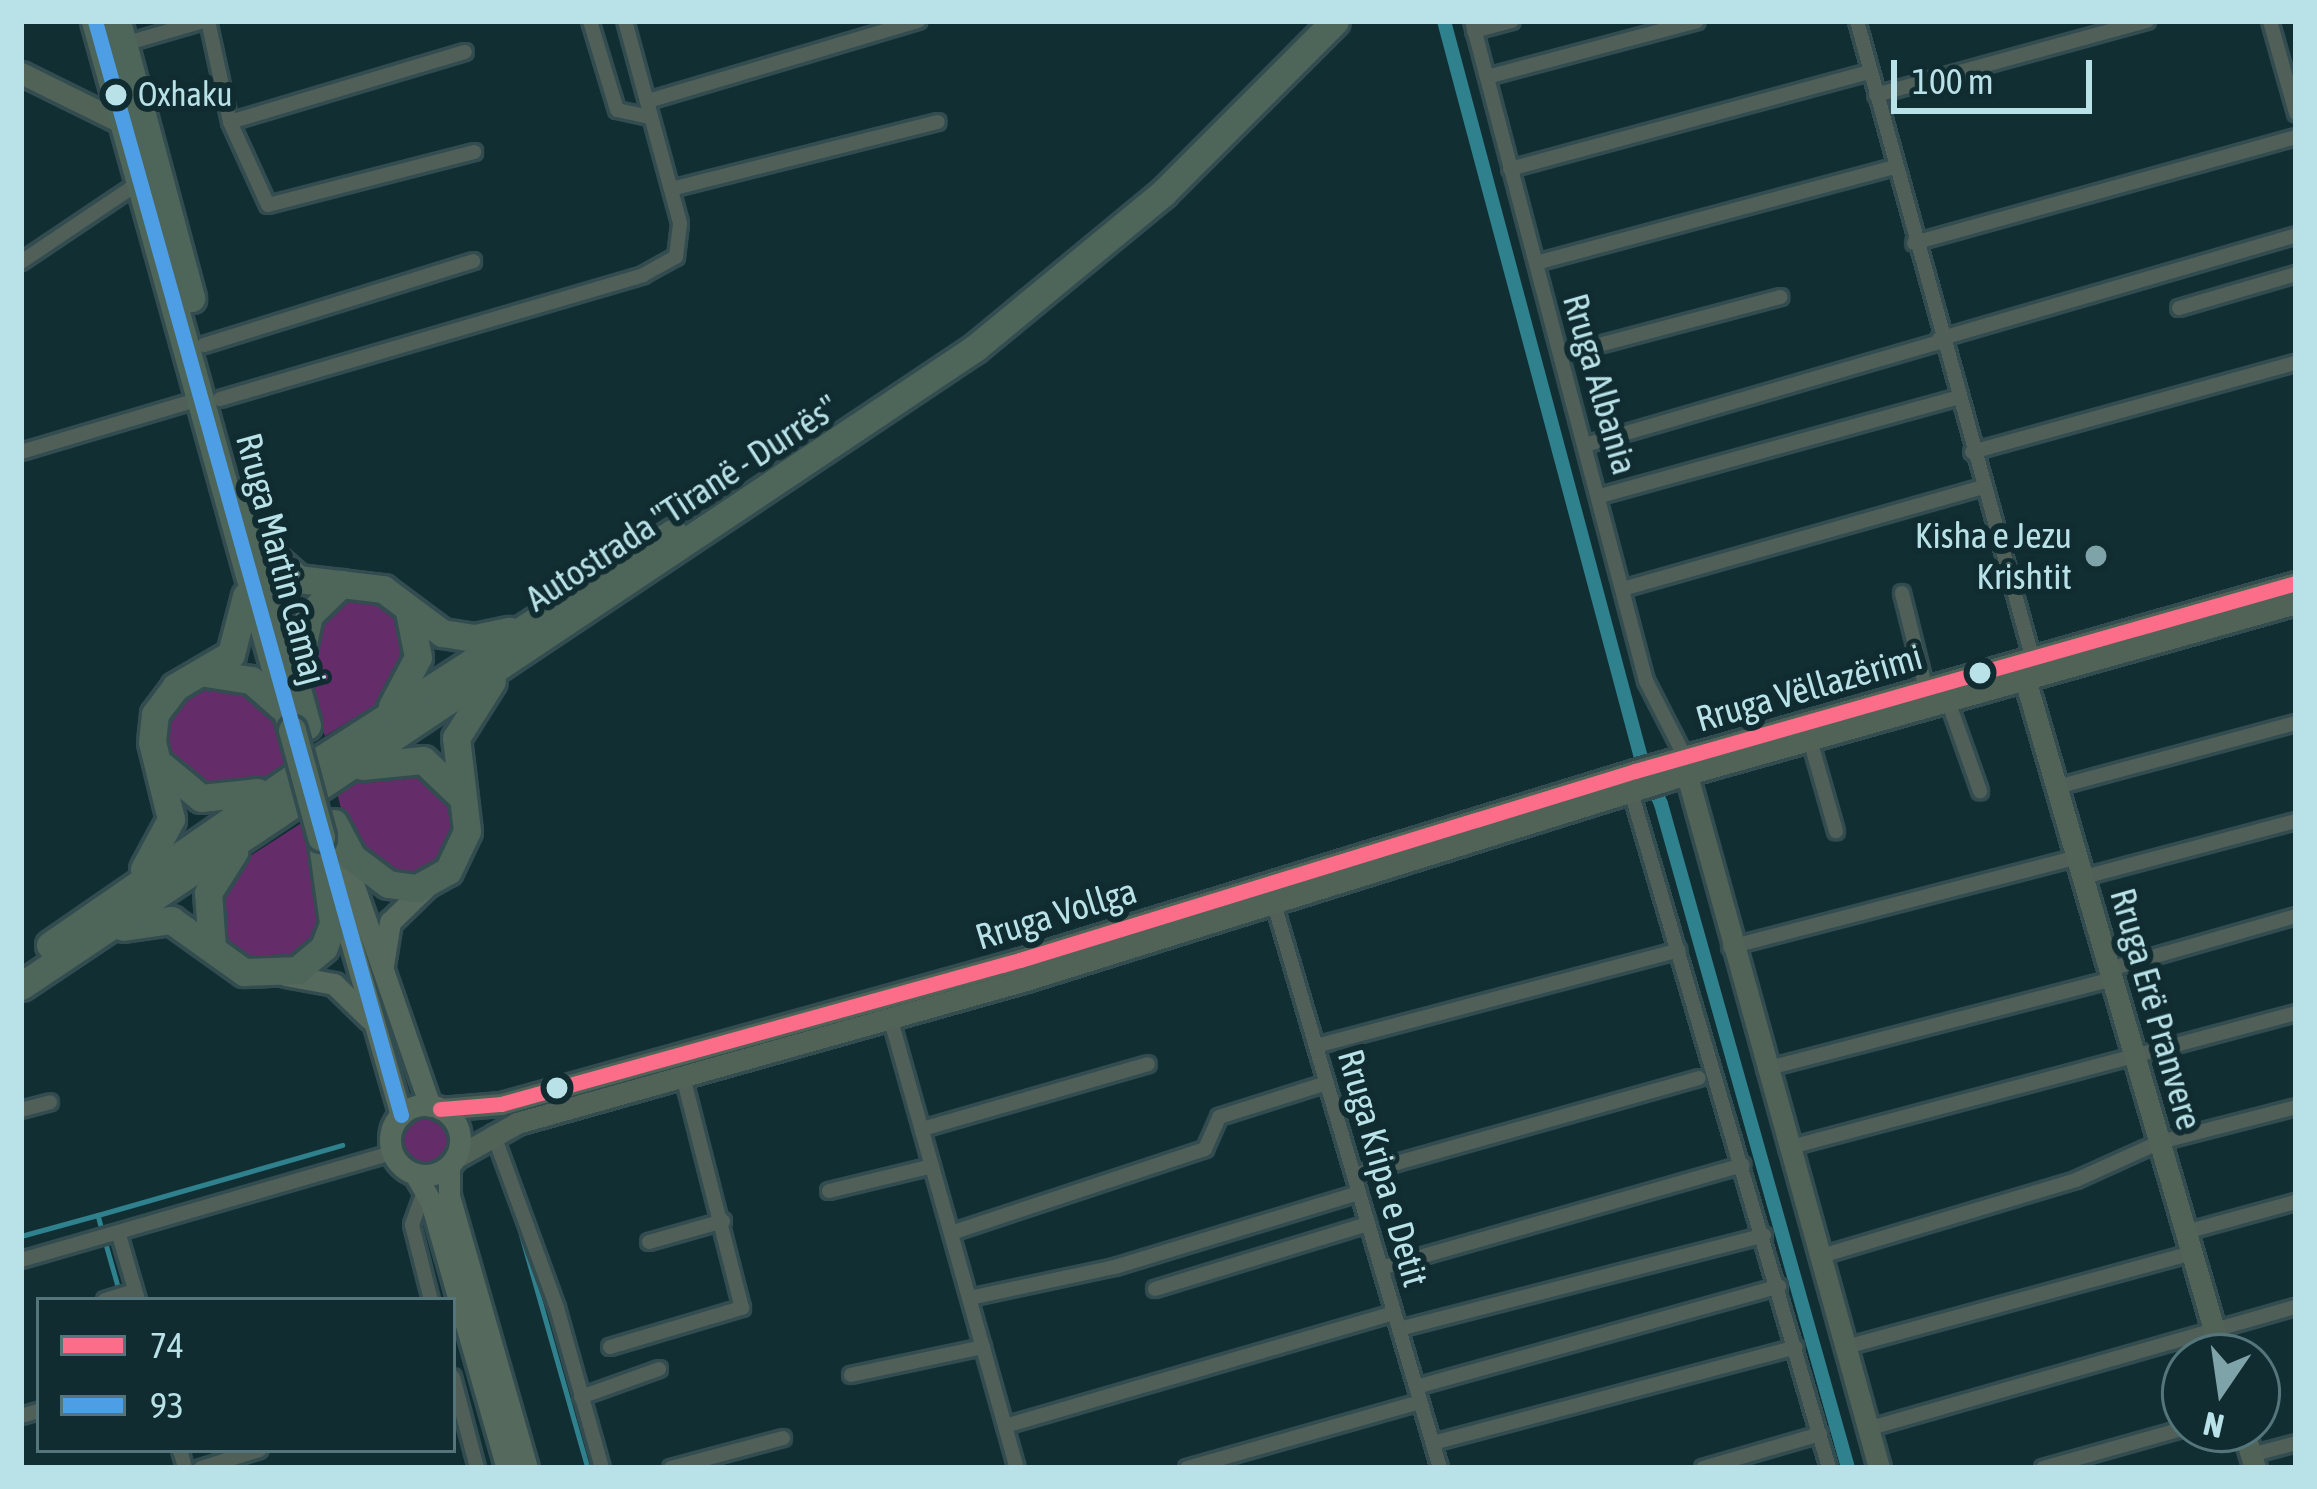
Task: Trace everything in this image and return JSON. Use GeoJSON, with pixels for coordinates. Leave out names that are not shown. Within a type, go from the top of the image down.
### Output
{"type":"FeatureCollection","features":[{"type":"Feature","properties":{"kind":"highway","name":"Rruga Martin Camaj"},"geometry":{"type":"LineString","coordinates":[[95,21],[140,182],[248,515],[330,831],[329,867]]}},
{"type":"Feature","properties":{"kind":"highway","name":"Autostrada \"Tiranë - Durrës\""},"geometry":{"type":"LineString","coordinates":[[23,978],[271,818],[308,779],[374,725],[962,335],[1104,224],[1311,21]]}},
{"type":"Feature","properties":{"kind":"highway","name":"Autostrada \"Tiranë - Durrës\""},"geometry":{"type":"LineString","coordinates":[[23,978],[111,902],[509,659],[991,336],[1212,149],[1335,21]]}},
{"type":"Feature","properties":{"kind":"highway","name":"Rruga Martin Camaj"},"geometry":{"type":"LineString","coordinates":[[121,32],[204,345],[245,577],[297,715]]}},
{"type":"Feature","properties":{"kind":"highway"},"geometry":{"type":"LineString","coordinates":[[248,515],[281,569],[305,581],[383,589],[409,612],[461,638],[524,627]]}},
{"type":"Feature","properties":{"kind":"highway"},"geometry":{"type":"LineString","coordinates":[[111,902],[169,831],[169,798],[154,753],[160,704],[205,673],[241,635],[245,577]]}},
{"type":"Feature","properties":{"kind":"highway"},"geometry":{"type":"LineString","coordinates":[[297,715],[305,621],[340,584]]}},
{"type":"Feature","properties":{"kind":"highway"},"geometry":{"type":"LineString","coordinates":[[374,725],[416,668],[419,642],[409,612]]}},
{"type":"Feature","properties":{"kind":"highway"},"geometry":{"type":"LineString","coordinates":[[330,831],[377,879],[428,885],[460,853],[466,806],[460,725],[509,659]]}},
{"type":"Feature","properties":{"kind":"highway"},"geometry":{"type":"LineString","coordinates":[[205,673],[251,680],[297,715]]}},
{"type":"Feature","properties":{"kind":"highway"},"geometry":{"type":"LineString","coordinates":[[154,753],[176,784],[207,799],[237,799],[378,761],[416,758],[450,778],[466,806]]}},
{"type":"Feature","properties":{"kind":"highway"},"geometry":{"type":"LineString","coordinates":[[212,947],[210,887],[271,818]]}},
{"type":"Feature","properties":{"kind":"highway"},"geometry":{"type":"LineString","coordinates":[[23,978],[145,919],[183,924],[244,972],[283,975],[328,941],[329,867]]}},
{"type":"Feature","properties":{"kind":"main road"},"geometry":{"type":"LineString","coordinates":[[21,73],[124,124]]}},
{"type":"Feature","properties":{"kind":"main road","name":"Rruga Vëllazërimi"},"geometry":{"type":"LineString","coordinates":[[1681,767],[1810,740],[1948,700],[2029,669],[2296,584]]}},
{"type":"Feature","properties":{"kind":"main road","name":"Rruga Vëllazërimi"},"geometry":{"type":"LineString","coordinates":[[1681,767],[1926,689],[2029,669],[2296,603]]}},
{"type":"Feature","properties":{"kind":"main road","name":"Rruga Erë Pranvere"},"geometry":{"type":"LineString","coordinates":[[2029,669],[2057,787],[2215,1331]]}},
{"type":"Feature","properties":{"kind":"main road"},"geometry":{"type":"LineString","coordinates":[[1681,767],[1879,1468]]}},
{"type":"Feature","properties":{"kind":"main road","name":"Rruga Vollga"},"geometry":{"type":"LineString","coordinates":[[452,1162],[493,1133],[890,1017],[1681,767]]}},
{"type":"Feature","properties":{"kind":"main road","name":"Rruga Martin Camaj"},"geometry":{"type":"LineString","coordinates":[[330,831],[389,1001],[435,1108]]}},
{"type":"Feature","properties":{"kind":"main road","name":"Rruga Martin Camaj"},"geometry":{"type":"LineString","coordinates":[[329,867],[401,1115]]}},
{"type":"Feature","properties":{"kind":"main road"},"geometry":{"type":"LineString","coordinates":[[389,1001],[387,928],[428,885]]}},
{"type":"Feature","properties":{"kind":"main road","name":"Rruga Vollga"},"geometry":{"type":"LineString","coordinates":[[435,1108],[561,1088],[1271,894]]}},
{"type":"Feature","properties":{"kind":"main road"},"geometry":{"type":"LineString","coordinates":[[283,975],[339,987],[376,1029]]}},
{"type":"Feature","properties":{"kind":"main road"},"geometry":{"type":"LineString","coordinates":[[455,1297],[420,1181],[392,1153],[391,1133],[401,1115],[435,1108],[459,1132],[449,1196],[527,1468]]}},
{"type":"Feature","properties":{"kind":"main road"},"geometry":{"type":"LineString","coordinates":[[420,1181],[452,1162]]}},
{"type":"Feature","properties":{"kind":"main road"},"geometry":{"type":"LineString","coordinates":[[456,1300],[507,1468]]}},
{"type":"Feature","properties":{"kind":"street"},"geometry":{"type":"LineString","coordinates":[[121,32],[205,21],[230,122],[268,205],[474,152]]}},
{"type":"Feature","properties":{"kind":"street"},"geometry":{"type":"LineString","coordinates":[[590,21],[617,110],[649,109],[918,21]]}},
{"type":"Feature","properties":{"kind":"street"},"geometry":{"type":"LineString","coordinates":[[21,452],[664,267],[682,240],[626,21]]}},
{"type":"Feature","properties":{"kind":"street"},"geometry":{"type":"LineString","coordinates":[[1473,26],[1512,21]]}},
{"type":"Feature","properties":{"kind":"street"},"geometry":{"type":"LineString","coordinates":[[1487,77],[1697,21]]}},
{"type":"Feature","properties":{"kind":"street"},"geometry":{"type":"LineString","coordinates":[[1857,21],[2029,669]]}},
{"type":"Feature","properties":{"kind":"street"},"geometry":{"type":"LineString","coordinates":[[1876,95],[2147,21]]}},
{"type":"Feature","properties":{"kind":"street"},"geometry":{"type":"LineString","coordinates":[[2270,21],[2295,106]]}},
{"type":"Feature","properties":{"kind":"street","name":"Rruga Albania"},"geometry":{"type":"LineString","coordinates":[[1473,26],[1626,588],[1646,681],[1681,767]]}},
{"type":"Feature","properties":{"kind":"street"},"geometry":{"type":"LineString","coordinates":[[230,122],[465,52]]}},
{"type":"Feature","properties":{"kind":"street"},"geometry":{"type":"LineString","coordinates":[[1510,170],[1870,72]]}},
{"type":"Feature","properties":{"kind":"street"},"geometry":{"type":"LineString","coordinates":[[671,189],[938,122]]}},
{"type":"Feature","properties":{"kind":"street"},"geometry":{"type":"LineString","coordinates":[[1914,243],[2296,136]]}},
{"type":"Feature","properties":{"kind":"street"},"geometry":{"type":"LineString","coordinates":[[1536,263],[1894,167]]}},
{"type":"Feature","properties":{"kind":"street"},"geometry":{"type":"LineString","coordinates":[[21,262],[140,182]]}},
{"type":"Feature","properties":{"kind":"street"},"geometry":{"type":"LineString","coordinates":[[1585,446],[2296,236]]}},
{"type":"Feature","properties":{"kind":"street"},"geometry":{"type":"LineString","coordinates":[[204,345],[473,261]]}},
{"type":"Feature","properties":{"kind":"street"},"geometry":{"type":"LineString","coordinates":[[2180,308],[2296,274]]}},
{"type":"Feature","properties":{"kind":"street"},"geometry":{"type":"LineString","coordinates":[[1561,355],[1780,297]]}},
{"type":"Feature","properties":{"kind":"street"},"geometry":{"type":"LineString","coordinates":[[1972,452],[2296,363]]}},
{"type":"Feature","properties":{"kind":"street"},"geometry":{"type":"LineString","coordinates":[[1600,496],[1956,398]]}},
{"type":"Feature","properties":{"kind":"street"},"geometry":{"type":"LineString","coordinates":[[1626,588],[1983,487]]}},
{"type":"Feature","properties":{"kind":"street"},"geometry":{"type":"LineString","coordinates":[[1902,593],[1926,689]]}},
{"type":"Feature","properties":{"kind":"street"},"geometry":{"type":"LineString","coordinates":[[1948,700],[1980,790]]}},
{"type":"Feature","properties":{"kind":"street"},"geometry":{"type":"LineString","coordinates":[[2057,787],[2296,723]]}},
{"type":"Feature","properties":{"kind":"street"},"geometry":{"type":"LineString","coordinates":[[1810,740],[1837,831]]}},
{"type":"Feature","properties":{"kind":"street"},"geometry":{"type":"LineString","coordinates":[[1634,784],[1829,1468]]}},
{"type":"Feature","properties":{"kind":"street"},"geometry":{"type":"LineString","coordinates":[[1730,947],[2296,821]]}},
{"type":"Feature","properties":{"kind":"street","name":"Rruga Kripa e Detit"},"geometry":{"type":"LineString","coordinates":[[1271,894],[1440,1468]]}},
{"type":"Feature","properties":{"kind":"street"},"geometry":{"type":"LineString","coordinates":[[1765,1069],[2111,974],[2296,916]]}},
{"type":"Feature","properties":{"kind":"street"},"geometry":{"type":"LineString","coordinates":[[1316,1046],[1679,950]]}},
{"type":"Feature","properties":{"kind":"street"},"geometry":{"type":"LineString","coordinates":[[1787,1148],[2296,1013]]}},
{"type":"Feature","properties":{"kind":"street"},"geometry":{"type":"LineString","coordinates":[[890,1017],[901,1078],[922,1129],[1017,1468]]}},
{"type":"Feature","properties":{"kind":"street"},"geometry":{"type":"LineString","coordinates":[[922,1129],[1148,1064]]}},
{"type":"Feature","properties":{"kind":"street"},"geometry":{"type":"LineString","coordinates":[[1354,1175],[1699,1078]]}},
{"type":"Feature","properties":{"kind":"street"},"geometry":{"type":"LineString","coordinates":[[610,1347],[736,1311],[744,1298],[684,1080]]}},
{"type":"Feature","properties":{"kind":"street"},"geometry":{"type":"LineString","coordinates":[[951,1233],[1205,1149],[1215,1120],[1327,1083]]}},
{"type":"Feature","properties":{"kind":"street"},"geometry":{"type":"LineString","coordinates":[[21,1110],[50,1102]]}},
{"type":"Feature","properties":{"kind":"street"},"geometry":{"type":"LineString","coordinates":[[1818,1257],[2058,1186],[2160,1142],[2296,1106]]}},
{"type":"Feature","properties":{"kind":"street"},"geometry":{"type":"LineString","coordinates":[[493,1133],[602,1468]]}},
{"type":"Feature","properties":{"kind":"street"},"geometry":{"type":"LineString","coordinates":[[21,1260],[392,1153]]}},
{"type":"Feature","properties":{"kind":"street"},"geometry":{"type":"LineString","coordinates":[[1382,1268],[1743,1165]]}},
{"type":"Feature","properties":{"kind":"street"},"geometry":{"type":"LineString","coordinates":[[830,1191],[932,1166]]}},
{"type":"Feature","properties":{"kind":"street"},"geometry":{"type":"LineString","coordinates":[[420,1181],[412,1225],[430,1297]]}},
{"type":"Feature","properties":{"kind":"street"},"geometry":{"type":"LineString","coordinates":[[970,1298],[1115,1268],[1359,1193]]}},
{"type":"Feature","properties":{"kind":"street"},"geometry":{"type":"LineString","coordinates":[[1846,1347],[2189,1243],[2296,1202]]}},
{"type":"Feature","properties":{"kind":"street"},"geometry":{"type":"LineString","coordinates":[[650,1242],[723,1221]]}},
{"type":"Feature","properties":{"kind":"street"},"geometry":{"type":"LineString","coordinates":[[1154,1288],[1368,1224]]}},
{"type":"Feature","properties":{"kind":"street"},"geometry":{"type":"LineString","coordinates":[[1005,1426],[1396,1321],[1764,1234]]}},
{"type":"Feature","properties":{"kind":"street"},"geometry":{"type":"LineString","coordinates":[[119,1235],[136,1296]]}},
{"type":"Feature","properties":{"kind":"street"},"geometry":{"type":"LineString","coordinates":[[1187,1468],[1780,1286]]}},
{"type":"Feature","properties":{"kind":"street"},"geometry":{"type":"LineString","coordinates":[[1867,1429],[2296,1307]]}},
{"type":"Feature","properties":{"kind":"street"},"geometry":{"type":"LineString","coordinates":[[851,1375],[983,1347]]}},
{"type":"Feature","properties":{"kind":"street"},"geometry":{"type":"LineString","coordinates":[[1433,1443],[1796,1347]]}},
{"type":"Feature","properties":{"kind":"street"},"geometry":{"type":"LineString","coordinates":[[581,1397],[659,1369]]}},
{"type":"Feature","properties":{"kind":"street"},"geometry":{"type":"LineString","coordinates":[[456,1392],[477,1468]]}},
{"type":"Feature","properties":{"kind":"street"},"geometry":{"type":"LineString","coordinates":[[1703,1468],[1820,1434]]}},
{"type":"Feature","properties":{"kind":"street"},"geometry":{"type":"LineString","coordinates":[[2044,1468],[2161,1435]]}},
{"type":"Feature","properties":{"kind":"street"},"geometry":{"type":"LineString","coordinates":[[670,1468],[783,1438]]}},
{"type":"Feature","properties":{"kind":"street"},"geometry":{"type":"LineString","coordinates":[[2253,1462],[2296,1443]]}},
{"type":"Feature","properties":{"kind":"street"},"geometry":{"type":"LineString","coordinates":[[201,1468],[249,1453]]}},
{"type":"Feature","properties":{"kind":"shaded area"},"geometry":{"type":"Polygon","coordinates":[[[373,597],[399,616],[411,645],[385,700],[325,736],[297,666],[332,598],[373,597]]]}},
{"type":"Feature","properties":{"kind":"shaded area"},"geometry":{"type":"Polygon","coordinates":[[[230,679],[272,709],[289,764],[243,790],[200,790],[165,750],[166,718],[191,687],[230,679]]]}},
{"type":"Feature","properties":{"kind":"shaded area"},"geometry":{"type":"Polygon","coordinates":[[[383,767],[442,777],[461,835],[427,875],[394,878],[348,835],[337,793],[383,767]]]}},
{"type":"Feature","properties":{"kind":"shaded area"},"geometry":{"type":"Polygon","coordinates":[[[303,822],[324,895],[322,937],[280,969],[229,954],[211,915],[239,863],[303,822]]]}},
{"type":"Feature","properties":{"kind":"shaded area"},"geometry":{"type":"Polygon","coordinates":[[[424,1116],[441,1123],[448,1140],[441,1157],[424,1164],[407,1157],[400,1140],[407,1123],[424,1116]]]}},
{"type":"Feature","properties":{"kind":"waterway"},"geometry":{"type":"LineString","coordinates":[[1444,21],[1641,758],[1661,804],[1848,1468]]}},
{"type":"Feature","properties":{"kind":"waterway"},"geometry":{"type":"LineString","coordinates":[[98,1215],[342,1145]]}},
{"type":"Feature","properties":{"kind":"waterway"},"geometry":{"type":"LineString","coordinates":[[21,1236],[98,1215],[101,1226]]}},
{"type":"Feature","properties":{"kind":"waterway"},"geometry":{"type":"LineString","coordinates":[[521,1233],[588,1468]]}},
{"type":"Feature","properties":{"kind":"waterway"},"geometry":{"type":"LineString","coordinates":[[106,1244],[118,1286]]}},
{"type":"Feature","properties":{"kind":"transit line","name":"93"},"geometry":{"type":"LineString","coordinates":[[95,21],[401,1115]]}},
{"type":"Feature","properties":{"kind":"transit line","name":"74"},"geometry":{"type":"LineString","coordinates":[[440,1109],[501,1104],[1020,960],[1635,771],[2296,583]]}},
{"type":"Feature","properties":{"kind":"place","name":"Oxhaku"},"geometry":{"type":"Point","coordinates":[116,95]}},
{"type":"Feature","properties":{"kind":"place","name":"Kisha e Jezu Krishtit"},"geometry":{"type":"Point","coordinates":[2096,556]}}]}
